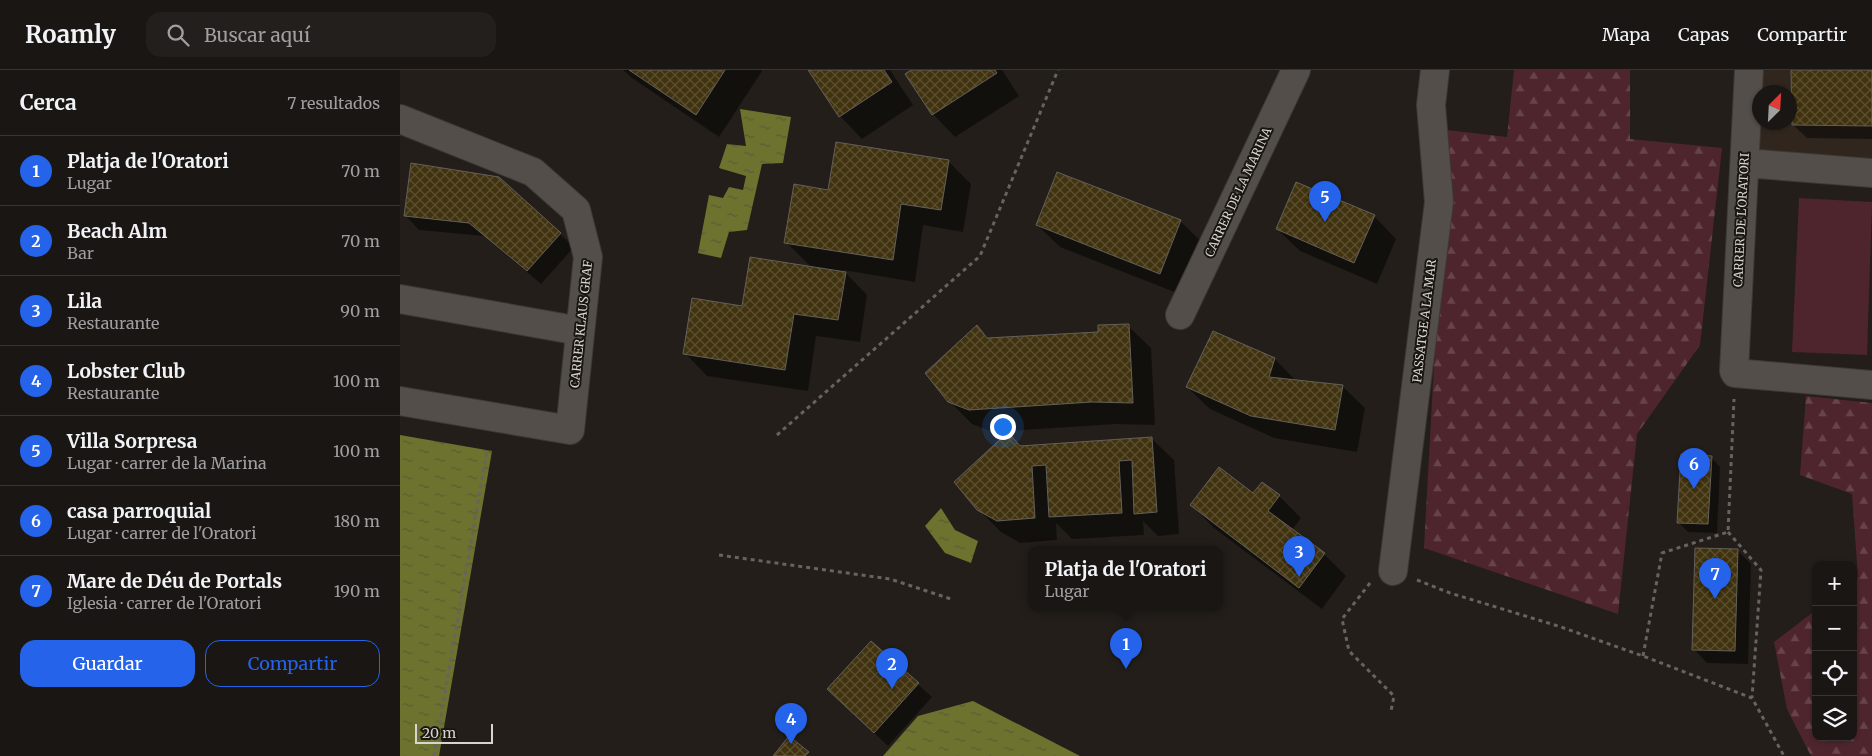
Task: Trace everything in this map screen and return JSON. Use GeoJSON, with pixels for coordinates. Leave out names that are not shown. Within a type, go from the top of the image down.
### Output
{"type":"FeatureCollection","features":[{"type":"Feature","properties":{"kind":"street","name":"CARRER DE LA MARINA"},"geometry":{"type":"LineString","coordinates":[[1180,315],[1296,70]]}},
{"type":"Feature","properties":{"kind":"street","name":"PASSATGE A LA MAR"},"geometry":{"type":"LineString","coordinates":[[1393,571],[1439,202],[1431,105],[1435,70]]}},
{"type":"Feature","properties":{"kind":"street","name":"CARRER DE L'ORATORI"},"geometry":{"type":"LineString","coordinates":[[1734,372],[1749,70]]}},
{"type":"Feature","properties":{"kind":"street","name":"CARRER KLAUS GRAF"},"geometry":{"type":"LineString","coordinates":[[400,119],[533,172],[576,210],[588,257],[570,430],[400,401]]}},
{"type":"Feature","properties":{"kind":"street"},"geometry":{"type":"LineString","coordinates":[[1745,163],[1872,173]]}},
{"type":"Feature","properties":{"kind":"street"},"geometry":{"type":"LineString","coordinates":[[400,299],[580,331]]}},
{"type":"Feature","properties":{"kind":"street"},"geometry":{"type":"LineString","coordinates":[[1734,372],[1872,385]]}},
{"type":"Feature","properties":{"kind":"path"},"geometry":{"type":"LineString","coordinates":[[777,435],[980,256],[1058,70]]}},
{"type":"Feature","properties":{"kind":"path"},"geometry":{"type":"LineString","coordinates":[[1734,372],[1728,532],[1761,570],[1752,698],[1784,756]]}},
{"type":"Feature","properties":{"kind":"path"},"geometry":{"type":"LineString","coordinates":[[434,756],[487,450]]}},
{"type":"Feature","properties":{"kind":"path"},"geometry":{"type":"LineString","coordinates":[[1643,656],[1662,553],[1728,532]]}},
{"type":"Feature","properties":{"kind":"path"},"geometry":{"type":"LineString","coordinates":[[719,555],[890,579],[954,600]]}},
{"type":"Feature","properties":{"kind":"path"},"geometry":{"type":"LineString","coordinates":[[1391,711],[1394,696],[1349,651],[1342,618],[1378,573],[1393,571],[1450,593],[1558,626],[1643,656],[1752,698]]}},
{"type":"Feature","properties":{"kind":"shaded area"},"geometry":{"type":"Polygon","coordinates":[[[1761,70],[1872,70],[1872,158],[1758,152],[1759,130],[1797,130],[1797,85],[1761,85],[1761,70]]]}},
{"type":"Feature","properties":{"kind":"green space"},"geometry":{"type":"Polygon","coordinates":[[[1514,70],[1630,70],[1630,139],[1722,148],[1700,345],[1637,434],[1618,614],[1424,548],[1447,130],[1507,137],[1514,70]]]}},
{"type":"Feature","properties":{"kind":"green space"},"geometry":{"type":"Polygon","coordinates":[[[1799,198],[1872,202],[1867,355],[1792,352],[1799,198]]]}},
{"type":"Feature","properties":{"kind":"green space"},"geometry":{"type":"Polygon","coordinates":[[[1806,396],[1872,403],[1872,756],[1811,756],[1787,709],[1774,642],[1812,613],[1812,741],[1857,741],[1858,577],[1852,494],[1800,475],[1806,396]]]}},
{"type":"Feature","properties":{"kind":"water"},"geometry":{"type":"Polygon","coordinates":[[[740,109],[791,117],[783,163],[762,164],[747,230],[729,232],[721,258],[698,253],[709,195],[723,198],[729,187],[743,190],[746,176],[719,168],[727,144],[746,146],[740,109]]]}},
{"type":"Feature","properties":{"kind":"water"},"geometry":{"type":"Polygon","coordinates":[[[400,435],[492,451],[439,756],[400,756],[400,435]]]}},
{"type":"Feature","properties":{"kind":"water"},"geometry":{"type":"Polygon","coordinates":[[[941,508],[955,530],[978,541],[971,563],[945,553],[925,526],[941,508]]]}},
{"type":"Feature","properties":{"kind":"water"},"geometry":{"type":"Polygon","coordinates":[[[973,701],[1080,756],[883,756],[918,716],[973,701]]]}},
{"type":"Feature","properties":{"kind":"building"},"geometry":{"type":"Polygon","coordinates":[[[629,70],[725,70],[696,115],[629,70]]]}},
{"type":"Feature","properties":{"kind":"building"},"geometry":{"type":"Polygon","coordinates":[[[808,70],[884,70],[892,82],[839,117],[808,70]]]}},
{"type":"Feature","properties":{"kind":"building"},"geometry":{"type":"Polygon","coordinates":[[[911,70],[995,70],[997,73],[932,115],[905,74],[911,70]]]}},
{"type":"Feature","properties":{"kind":"building"},"geometry":{"type":"Polygon","coordinates":[[[1791,70],[1872,70],[1872,126],[1797,125],[1797,85],[1791,85],[1791,70]]]}},
{"type":"Feature","properties":{"kind":"building"},"geometry":{"type":"Polygon","coordinates":[[[836,142],[949,160],[941,210],[901,204],[893,260],[784,243],[794,184],[828,190],[836,142]]]}},
{"type":"Feature","properties":{"kind":"building"},"geometry":{"type":"Polygon","coordinates":[[[411,163],[499,177],[561,233],[527,271],[469,223],[404,216],[411,163]]]}},
{"type":"Feature","properties":{"kind":"building"},"geometry":{"type":"Polygon","coordinates":[[[1057,172],[1181,220],[1160,274],[1036,225],[1057,172]]]}},
{"type":"Feature","properties":{"kind":"building"},"geometry":{"type":"Polygon","coordinates":[[[1296,182],[1375,215],[1354,263],[1276,229],[1296,182]]]}},
{"type":"Feature","properties":{"kind":"building"},"geometry":{"type":"Polygon","coordinates":[[[750,257],[846,272],[838,320],[794,314],[785,370],[683,354],[692,298],[742,306],[750,257]]]}},
{"type":"Feature","properties":{"kind":"building"},"geometry":{"type":"Polygon","coordinates":[[[1129,324],[1133,403],[1092,402],[969,410],[948,402],[925,373],[977,325],[987,338],[1098,332],[1098,325],[1129,324]]]}},
{"type":"Feature","properties":{"kind":"building"},"geometry":{"type":"Polygon","coordinates":[[[1213,331],[1275,358],[1269,377],[1343,385],[1335,430],[1251,416],[1186,387],[1213,331]]]}},
{"type":"Feature","properties":{"kind":"building"},"geometry":{"type":"Polygon","coordinates":[[[1008,432],[1020,446],[1152,437],[1157,512],[1134,514],[1132,460],[1119,461],[1122,513],[1049,517],[1046,465],[1032,466],[1035,518],[997,521],[977,510],[954,482],[1008,432]]]}},
{"type":"Feature","properties":{"kind":"building"},"geometry":{"type":"Polygon","coordinates":[[[1681,454],[1712,456],[1708,524],[1677,523],[1681,454]]]}},
{"type":"Feature","properties":{"kind":"building"},"geometry":{"type":"Polygon","coordinates":[[[1219,467],[1253,493],[1262,482],[1280,495],[1268,511],[1325,553],[1299,588],[1190,505],[1219,467]]]}},
{"type":"Feature","properties":{"kind":"building"},"geometry":{"type":"Polygon","coordinates":[[[1695,548],[1738,549],[1735,651],[1692,650],[1695,548]]]}},
{"type":"Feature","properties":{"kind":"building"},"geometry":{"type":"Polygon","coordinates":[[[871,641],[919,683],[874,733],[827,689],[871,641]]]}},
{"type":"Feature","properties":{"kind":"building"},"geometry":{"type":"Polygon","coordinates":[[[789,736],[809,752],[805,756],[773,756],[789,736]]]}},
{"type":"Feature","properties":{"kind":"place","name":"Villa Sorpresa"},"geometry":{"type":"Point","coordinates":[1325,222]}},
{"type":"Feature","properties":{"kind":"place","name":"casa parroquial"},"geometry":{"type":"Point","coordinates":[1694,489]}},
{"type":"Feature","properties":{"kind":"place","name":"Lila"},"geometry":{"type":"Point","coordinates":[1299,577]}},
{"type":"Feature","properties":{"kind":"place","name":"Mare de Déu de Portals"},"geometry":{"type":"Point","coordinates":[1715,599]}},
{"type":"Feature","properties":{"kind":"place","name":"Platja de l'Oratori"},"geometry":{"type":"Point","coordinates":[1126,669]}},
{"type":"Feature","properties":{"kind":"place","name":"Beach Alm"},"geometry":{"type":"Point","coordinates":[892,689]}},
{"type":"Feature","properties":{"kind":"place","name":"Lobster Club"},"geometry":{"type":"Point","coordinates":[791,744]}}]}
